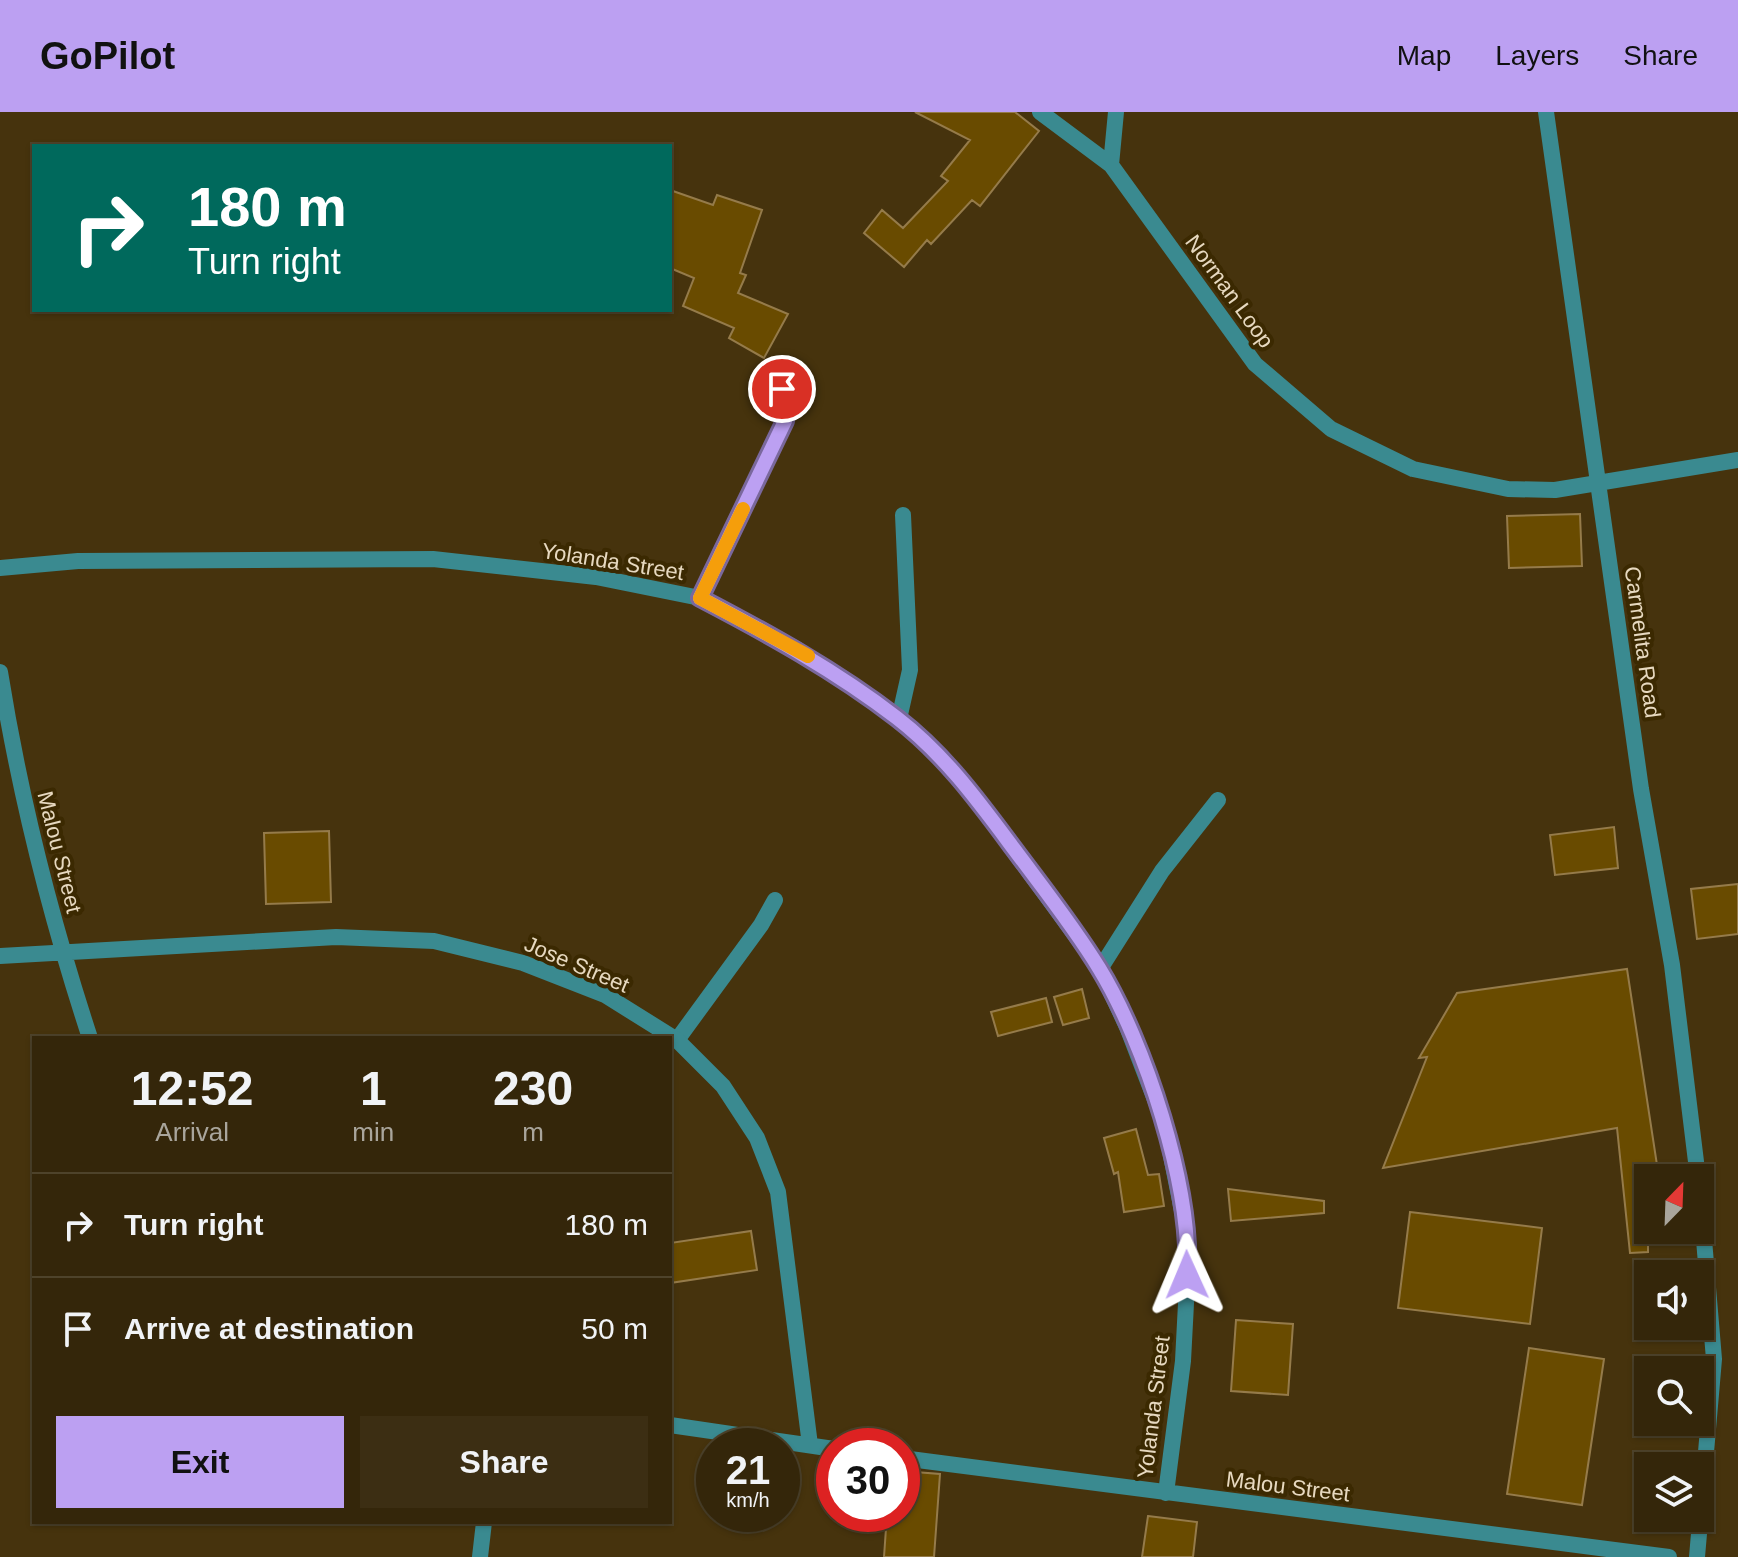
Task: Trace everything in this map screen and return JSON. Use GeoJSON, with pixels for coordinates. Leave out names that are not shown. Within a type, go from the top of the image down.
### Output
{"type":"FeatureCollection","features":[{"type":"Feature","properties":{"kind":"street","name":"Norman Loop"},"geometry":{"type":"LineString","coordinates":[[1040,112],[1111,165],[1255,364],[1331,429],[1413,469],[1508,489],[1555,490],[1738,460]]}},
{"type":"Feature","properties":{"kind":"street"},"geometry":{"type":"LineString","coordinates":[[1111,165],[1116,112]]}},
{"type":"Feature","properties":{"kind":"street","name":"Carmelita Road"},"geometry":{"type":"LineString","coordinates":[[1546,112],[1641,789],[1672,965],[1696,1164]]}},
{"type":"Feature","properties":{"kind":"street"},"geometry":{"type":"LineString","coordinates":[[700,598],[785,421],[787,406],[782,389]]}},
{"type":"Feature","properties":{"kind":"street"},"geometry":{"type":"LineString","coordinates":[[899,719],[910,670],[903,515]]}},
{"type":"Feature","properties":{"kind":"street","name":"Yolanda Street"},"geometry":{"type":"LineString","coordinates":[[0,568],[78,561],[433,559],[596,577],[700,598],[797,649],[899,719],[958,775],[1100,969],[1127,1027],[1165,1126],[1189,1246],[1183,1361],[1166,1493]]}},
{"type":"Feature","properties":{"kind":"street","name":"Malou Street"},"geometry":{"type":"LineString","coordinates":[[0,672],[13,752],[62,951],[89,1036]]}},
{"type":"Feature","properties":{"kind":"street"},"geometry":{"type":"LineString","coordinates":[[1100,969],[1162,871],[1218,800]]}},
{"type":"Feature","properties":{"kind":"street"},"geometry":{"type":"LineString","coordinates":[[677,1040],[761,925],[775,900]]}},
{"type":"Feature","properties":{"kind":"street","name":"Jose Street"},"geometry":{"type":"LineString","coordinates":[[0,956],[336,937],[434,941],[523,963],[605,995],[671,1036]]}},
{"type":"Feature","properties":{"kind":"street","name":"Jose Street"},"geometry":{"type":"LineString","coordinates":[[672,1037],[723,1086],[757,1138],[778,1192],[810,1445]]}},
{"type":"Feature","properties":{"kind":"street"},"geometry":{"type":"LineString","coordinates":[[1697,1557],[1714,1359],[1704,1244]]}},
{"type":"Feature","properties":{"kind":"street"},"geometry":{"type":"LineString","coordinates":[[672,1425],[816,1446]]}},
{"type":"Feature","properties":{"kind":"street","name":"Malou Street"},"geometry":{"type":"LineString","coordinates":[[920,1460],[1669,1557]]}},
{"type":"Feature","properties":{"kind":"street"},"geometry":{"type":"LineString","coordinates":[[480,1557],[484,1524]]}},
{"type":"Feature","properties":{"kind":"building"},"geometry":{"type":"Polygon","coordinates":[[[915,112],[1015,112],[1039,131],[980,206],[972,200],[931,244],[927,240],[904,267],[864,233],[882,210],[903,228],[948,181],[941,176],[970,140],[915,112]]]}},
{"type":"Feature","properties":{"kind":"building"},"geometry":{"type":"Polygon","coordinates":[[[672,191],[713,205],[717,195],[762,210],[740,273],[746,275],[738,293],[788,314],[764,358],[729,338],[734,328],[683,306],[694,278],[672,269],[672,191]]]}},
{"type":"Feature","properties":{"kind":"building"},"geometry":{"type":"Polygon","coordinates":[[[1580,514],[1582,566],[1509,568],[1507,516],[1580,514]]]}},
{"type":"Feature","properties":{"kind":"building"},"geometry":{"type":"Polygon","coordinates":[[[1614,827],[1618,868],[1555,875],[1550,835],[1614,827]]]}},
{"type":"Feature","properties":{"kind":"building"},"geometry":{"type":"Polygon","coordinates":[[[329,831],[331,902],[266,904],[264,833],[329,831]]]}},
{"type":"Feature","properties":{"kind":"building"},"geometry":{"type":"Polygon","coordinates":[[[1738,884],[1738,934],[1697,939],[1691,889],[1738,884]]]}},
{"type":"Feature","properties":{"kind":"building"},"geometry":{"type":"Polygon","coordinates":[[[1627,969],[1657,1164],[1634,1164],[1634,1244],[1648,1244],[1648,1252],[1630,1253],[1617,1128],[1383,1168],[1427,1057],[1419,1058],[1457,993],[1627,969]]]}},
{"type":"Feature","properties":{"kind":"building"},"geometry":{"type":"Polygon","coordinates":[[[1082,989],[1089,1018],[1063,1025],[1054,997],[1082,989]]]}},
{"type":"Feature","properties":{"kind":"building"},"geometry":{"type":"Polygon","coordinates":[[[1046,998],[1052,1022],[998,1036],[991,1012],[1046,998]]]}},
{"type":"Feature","properties":{"kind":"building"},"geometry":{"type":"Polygon","coordinates":[[[1136,1129],[1148,1175],[1159,1174],[1164,1206],[1124,1212],[1118,1172],[1114,1174],[1104,1138],[1136,1129]]]}},
{"type":"Feature","properties":{"kind":"building"},"geometry":{"type":"Polygon","coordinates":[[[1228,1189],[1324,1201],[1324,1213],[1231,1221],[1228,1189]]]}},
{"type":"Feature","properties":{"kind":"building"},"geometry":{"type":"Polygon","coordinates":[[[1410,1212],[1542,1228],[1530,1324],[1398,1308],[1410,1212]]]}},
{"type":"Feature","properties":{"kind":"building"},"geometry":{"type":"Polygon","coordinates":[[[751,1231],[757,1270],[672,1283],[672,1243],[751,1231]]]}},
{"type":"Feature","properties":{"kind":"building"},"geometry":{"type":"Polygon","coordinates":[[[1236,1320],[1293,1324],[1288,1395],[1231,1391],[1236,1320]]]}},
{"type":"Feature","properties":{"kind":"building"},"geometry":{"type":"Polygon","coordinates":[[[1529,1348],[1604,1359],[1582,1505],[1507,1494],[1529,1348]]]}},
{"type":"Feature","properties":{"kind":"building"},"geometry":{"type":"Polygon","coordinates":[[[920,1472],[940,1474],[934,1557],[884,1557],[886,1532],[920,1532],[920,1472]]]}},
{"type":"Feature","properties":{"kind":"building"},"geometry":{"type":"Polygon","coordinates":[[[1148,1516],[1197,1522],[1193,1557],[1142,1557],[1148,1516]]]}},
{"type":"Feature","properties":{"kind":"slow traffic"},"geometry":{"type":"LineString","coordinates":[[743,509],[700,598],[808,656]]}},
{"type":"Feature","properties":{"kind":"route"},"geometry":{"type":"LineString","coordinates":[[782,389],[787,406],[785,421],[700,598],[797,649],[899,719],[958,775],[1045,890],[1100,969],[1127,1027],[1165,1126],[1189,1246],[1187,1275]]}}]}
